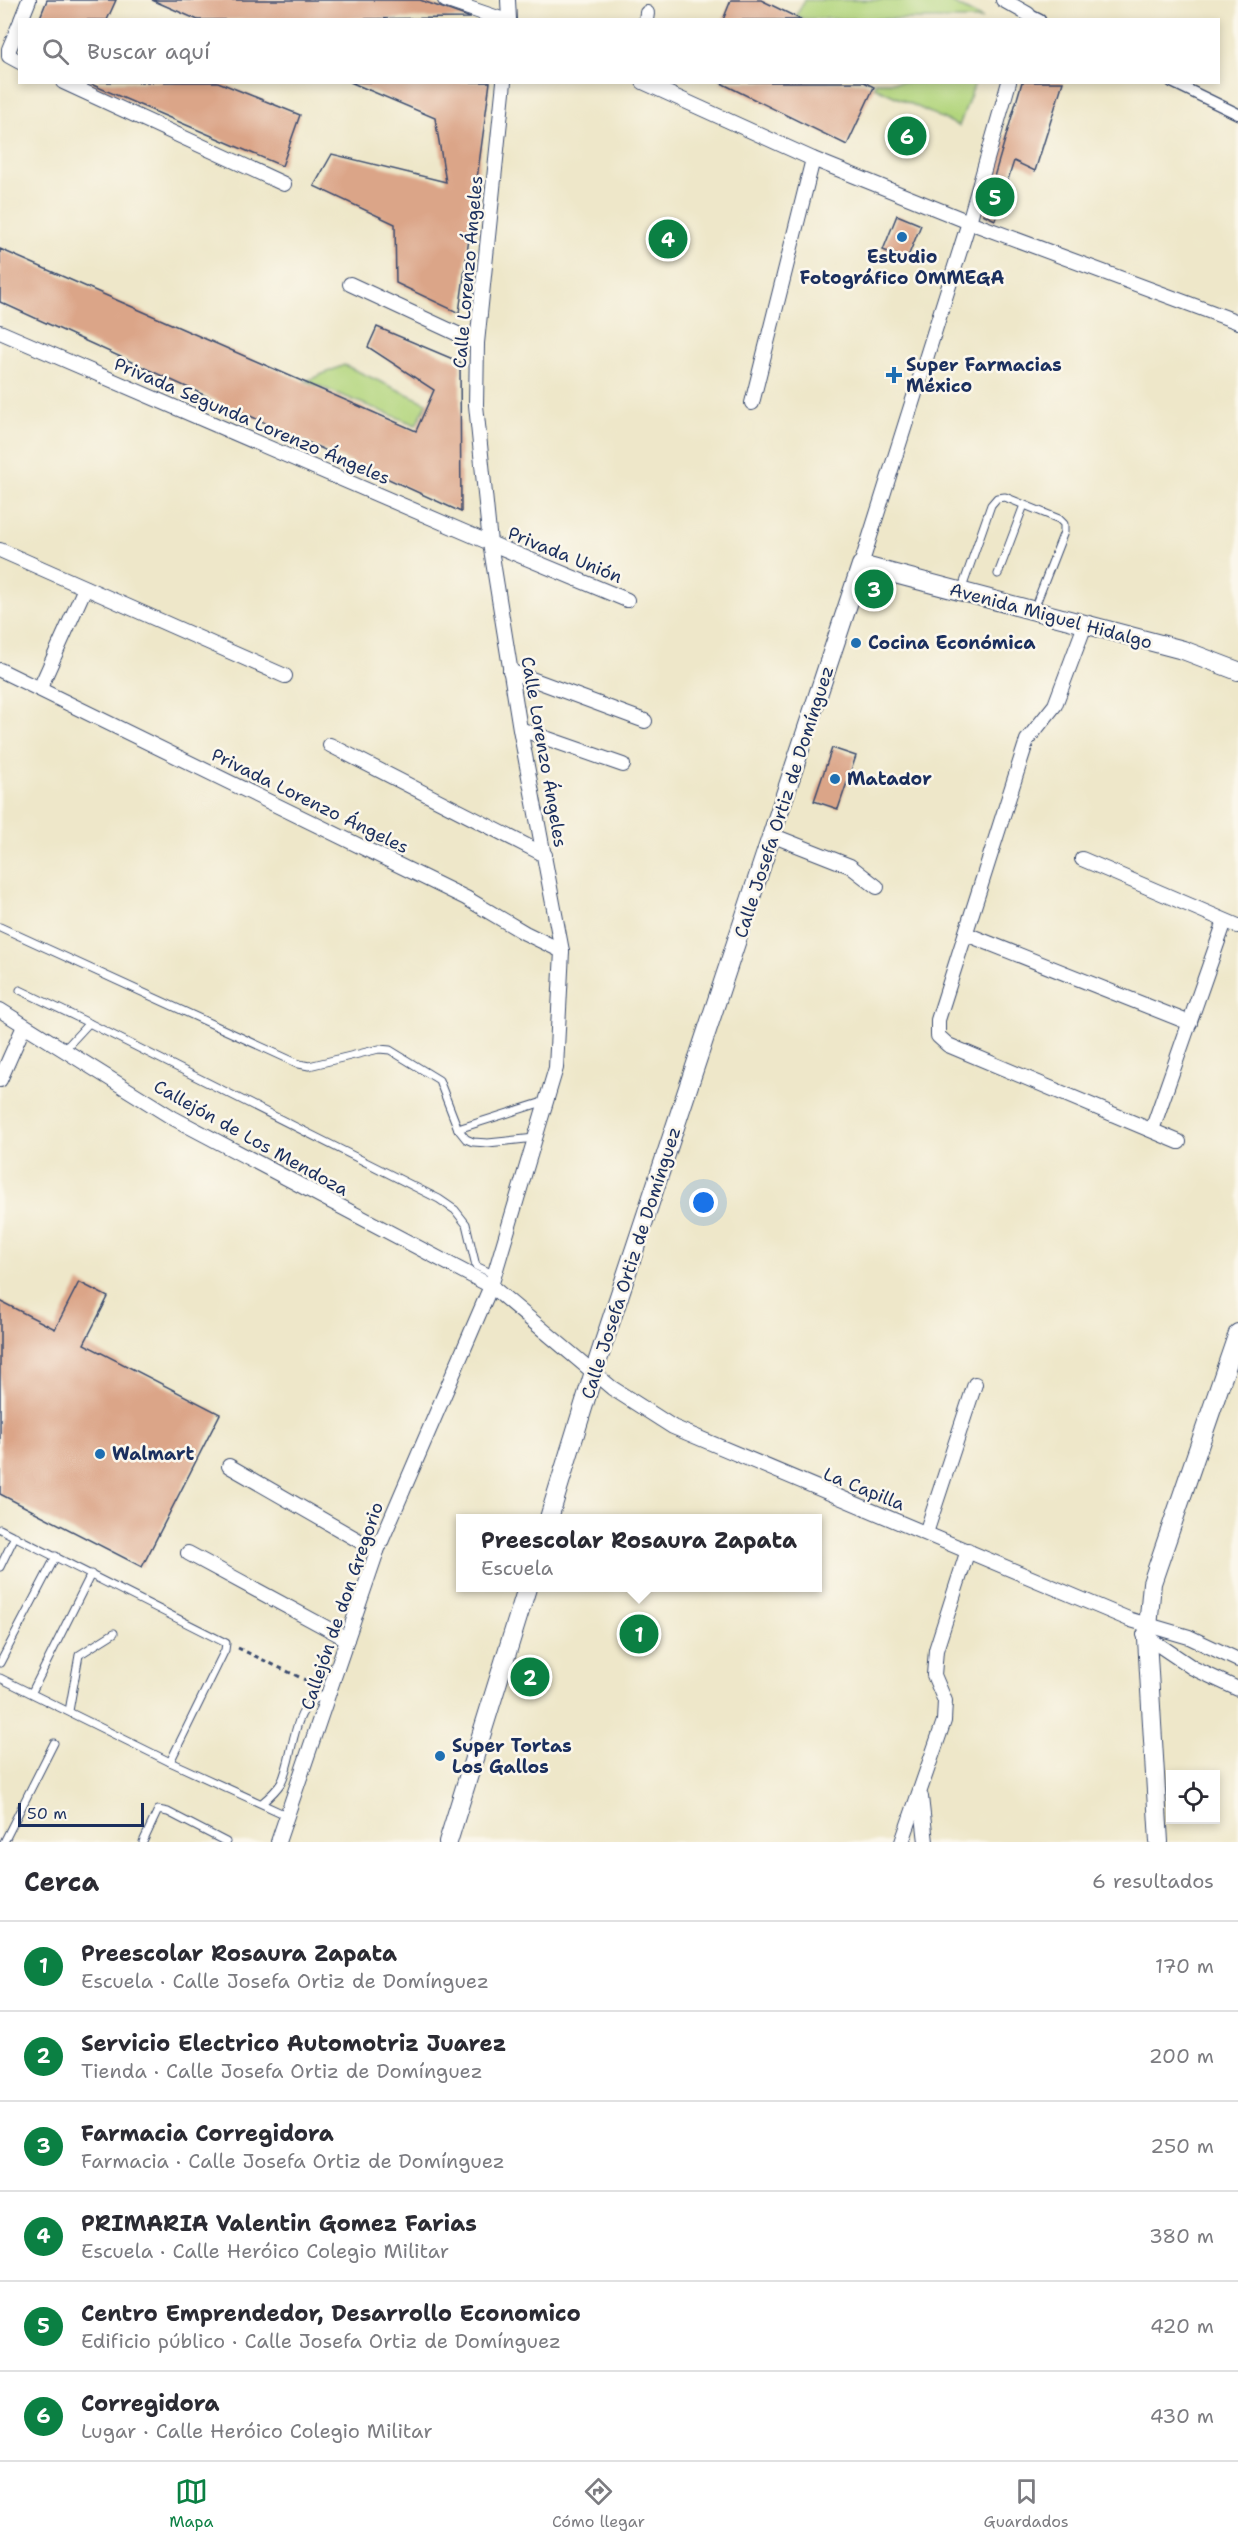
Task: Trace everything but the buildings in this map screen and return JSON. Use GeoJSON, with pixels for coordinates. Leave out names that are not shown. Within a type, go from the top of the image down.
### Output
{"type":"FeatureCollection","features":[{"type":"Feature","properties":{"kind":"street"},"geometry":{"type":"LineString","coordinates":[[21,18],[29,0]]}},
{"type":"Feature","properties":{"kind":"street"},"geometry":{"type":"LineString","coordinates":[[445,0],[498,18]]}},
{"type":"Feature","properties":{"kind":"street"},"geometry":{"type":"LineString","coordinates":[[508,0],[509,18]]}},
{"type":"Feature","properties":{"kind":"street"},"geometry":{"type":"LineString","coordinates":[[1003,0],[1032,18],[1034,0]]}},
{"type":"Feature","properties":{"kind":"street"},"geometry":{"type":"LineString","coordinates":[[18,26],[9,49],[9,56],[18,61]]}},
{"type":"Feature","properties":{"kind":"street"},"geometry":{"type":"LineString","coordinates":[[67,84],[284,184]]}},
{"type":"Feature","properties":{"kind":"street","name":"Calle Lorenzo Ángeles"},"geometry":{"type":"LineString","coordinates":[[493,1281],[556,1068],[562,951],[510,671],[490,543],[476,405],[477,344],[504,84]]}},
{"type":"Feature","properties":{"kind":"street"},"geometry":{"type":"LineString","coordinates":[[647,84],[813,159],[969,222],[1238,322]]}},
{"type":"Feature","properties":{"kind":"street","name":"Calle Josefa Ortiz de Domínguez"},"geometry":{"type":"LineString","coordinates":[[550,1514],[594,1372],[774,836],[861,566],[969,222],[1008,84]]}},
{"type":"Feature","properties":{"kind":"street"},"geometry":{"type":"LineString","coordinates":[[1176,84],[1238,114]]}},
{"type":"Feature","properties":{"kind":"street"},"geometry":{"type":"LineString","coordinates":[[752,404],[813,159]]}},
{"type":"Feature","properties":{"kind":"street"},"geometry":{"type":"LineString","coordinates":[[350,284],[477,344]]}},
{"type":"Feature","properties":{"kind":"street","name":"Privada Segunda Lorenzo Ángeles"},"geometry":{"type":"LineString","coordinates":[[0,332],[490,543]]}},
{"type":"Feature","properties":{"kind":"street","name":"Privada Unión"},"geometry":{"type":"LineString","coordinates":[[490,543],[627,600]]}},
{"type":"Feature","properties":{"kind":"street"},"geometry":{"type":"LineString","coordinates":[[0,550],[285,676]]}},
{"type":"Feature","properties":{"kind":"street","name":"Avenida Miguel Hidalgo"},"geometry":{"type":"LineString","coordinates":[[861,566],[1183,650],[1238,671]]}},
{"type":"Feature","properties":{"kind":"street"},"geometry":{"type":"LineString","coordinates":[[40,688],[85,588]]}},
{"type":"Feature","properties":{"kind":"street"},"geometry":{"type":"LineString","coordinates":[[1085,626],[1055,705],[1027,740],[938,1020],[938,1036],[948,1045],[1179,1142]]}},
{"type":"Feature","properties":{"kind":"street","name":"Privada Lorenzo Ángeles"},"geometry":{"type":"LineString","coordinates":[[0,670],[466,898],[525,933],[562,951]]}},
{"type":"Feature","properties":{"kind":"street"},"geometry":{"type":"LineString","coordinates":[[510,671],[645,721]]}},
{"type":"Feature","properties":{"kind":"street"},"geometry":{"type":"LineString","coordinates":[[520,729],[622,765]]}},
{"type":"Feature","properties":{"kind":"street"},"geometry":{"type":"LineString","coordinates":[[330,745],[545,855]]}},
{"type":"Feature","properties":{"kind":"street"},"geometry":{"type":"LineString","coordinates":[[774,836],[850,866],[877,887]]}},
{"type":"Feature","properties":{"kind":"street"},"geometry":{"type":"LineString","coordinates":[[1082,859],[1238,926]]}},
{"type":"Feature","properties":{"kind":"street"},"geometry":{"type":"LineString","coordinates":[[1152,1130],[1224,921]]}},
{"type":"Feature","properties":{"kind":"street"},"geometry":{"type":"LineString","coordinates":[[966,934],[1190,1023]]}},
{"type":"Feature","properties":{"kind":"street","name":"Callejón de Los Mendoza"},"geometry":{"type":"LineString","coordinates":[[0,1010],[173,1118],[493,1281]]}},
{"type":"Feature","properties":{"kind":"street"},"geometry":{"type":"LineString","coordinates":[[0,1080],[24,1026]]}},
{"type":"Feature","properties":{"kind":"street"},"geometry":{"type":"LineString","coordinates":[[493,1281],[594,1372]]}},
{"type":"Feature","properties":{"kind":"street","name":"Callejón de don Gregorio"},"geometry":{"type":"LineString","coordinates":[[278,1842],[331,1693],[377,1551],[493,1281]]}},
{"type":"Feature","properties":{"kind":"street"},"geometry":{"type":"LineString","coordinates":[[1159,1842],[1142,1628],[1152,1583],[1238,1333]]}},
{"type":"Feature","properties":{"kind":"street","name":"La Capilla"},"geometry":{"type":"LineString","coordinates":[[594,1372],[612,1388],[673,1427],[765,1468],[968,1550],[1142,1628]]}},
{"type":"Feature","properties":{"kind":"street"},"geometry":{"type":"LineString","coordinates":[[926,1533],[975,1384]]}},
{"type":"Feature","properties":{"kind":"street"},"geometry":{"type":"LineString","coordinates":[[229,1466],[377,1551]]}},
{"type":"Feature","properties":{"kind":"street"},"geometry":{"type":"LineString","coordinates":[[902,1842],[944,1721],[945,1701],[934,1675],[936,1650],[968,1550]]}},
{"type":"Feature","properties":{"kind":"street"},"geometry":{"type":"LineString","coordinates":[[188,1553],[347,1639]]}},
{"type":"Feature","properties":{"kind":"street"},"geometry":{"type":"LineString","coordinates":[[448,1842],[525,1592]]}},
{"type":"Feature","properties":{"kind":"street"},"geometry":{"type":"LineString","coordinates":[[1142,1628],[1189,1638],[1238,1660]]}},
{"type":"Feature","properties":{"kind":"street"},"geometry":{"type":"LineString","coordinates":[[1142,1628],[1193,1668],[1238,1689]]}},
{"type":"Feature","properties":{"kind":"street"},"geometry":{"type":"LineString","coordinates":[[920,1795],[926,1842]]}},
{"type":"Feature","properties":{"kind":"lane"},"geometry":{"type":"LineString","coordinates":[[960,592],[991,505],[997,498],[1005,497],[1059,519],[1064,524],[1064,532],[1033,611]]}},
{"type":"Feature","properties":{"kind":"lane"},"geometry":{"type":"LineString","coordinates":[[998,574],[1024,505]]}},
{"type":"Feature","properties":{"kind":"lane"},"geometry":{"type":"LineString","coordinates":[[0,927],[299,1064],[309,1066],[379,1049],[390,1050],[439,1080],[458,1128],[466,1139],[473,1143],[535,1138]]}},
{"type":"Feature","properties":{"kind":"lane"},"geometry":{"type":"LineString","coordinates":[[20,990],[439,1199],[455,1210],[466,1224],[476,1266],[493,1281]]}},
{"type":"Feature","properties":{"kind":"lane"},"geometry":{"type":"LineString","coordinates":[[63,1051],[89,1023]]}},
{"type":"Feature","properties":{"kind":"lane"},"geometry":{"type":"LineString","coordinates":[[458,1128],[546,1101]]}},
{"type":"Feature","properties":{"kind":"lane"},"geometry":{"type":"LineString","coordinates":[[0,1529],[226,1643],[225,1650],[171,1762]]}},
{"type":"Feature","properties":{"kind":"lane"},"geometry":{"type":"LineString","coordinates":[[0,1566],[15,1536]]}},
{"type":"Feature","properties":{"kind":"lane"},"geometry":{"type":"LineString","coordinates":[[0,1663],[56,1556]]}},
{"type":"Feature","properties":{"kind":"lane"},"geometry":{"type":"LineString","coordinates":[[32,1692],[92,1574]]}},
{"type":"Feature","properties":{"kind":"lane"},"geometry":{"type":"LineString","coordinates":[[69,1711],[79,1655],[114,1633]]}},
{"type":"Feature","properties":{"kind":"lane"},"geometry":{"type":"LineString","coordinates":[[0,1678],[171,1762],[288,1816]]}},
{"type":"Feature","properties":{"kind":"lane"},"geometry":{"type":"LineString","coordinates":[[262,1803],[281,1782],[304,1709],[317,1696],[331,1693]]}},
{"type":"Feature","properties":{"kind":"lane"},"geometry":{"type":"LineString","coordinates":[[4,1842],[54,1743]]}},
{"type":"Feature","properties":{"kind":"lane"},"geometry":{"type":"LineString","coordinates":[[142,1842],[158,1810],[168,1812],[222,1841]]}},
{"type":"Feature","properties":{"kind":"path"},"geometry":{"type":"LineString","coordinates":[[226,1643],[331,1693]]}},
{"type":"Feature","properties":{"kind":"green space"},"geometry":{"type":"Polygon","coordinates":[[[805,0],[947,0],[981,18],[801,18],[796,16],[805,0]]]}},
{"type":"Feature","properties":{"kind":"green space"},"geometry":{"type":"Polygon","coordinates":[[[875,84],[975,84],[959,126],[874,87],[875,84]]]}},
{"type":"Feature","properties":{"kind":"green space"},"geometry":{"type":"Polygon","coordinates":[[[344,365],[427,403],[416,425],[306,381],[344,365]]]}},
{"type":"Feature","properties":{"kind":"place","name":"Corregidora"},"geometry":{"type":"Point","coordinates":[907,136]}},
{"type":"Feature","properties":{"kind":"place","name":"Centro Emprendedor, Desarrollo Economico"},"geometry":{"type":"Point","coordinates":[995,197]}},
{"type":"Feature","properties":{"kind":"place","name":"Estudio Fotográfico OMMEGA"},"geometry":{"type":"Point","coordinates":[902,237]}},
{"type":"Feature","properties":{"kind":"place","name":"PRIMARIA Valentin Gomez Farias"},"geometry":{"type":"Point","coordinates":[668,239]}},
{"type":"Feature","properties":{"kind":"place","name":"Super Farmacias México"},"geometry":{"type":"Point","coordinates":[894,375]}},
{"type":"Feature","properties":{"kind":"place","name":"Farmacia Corregidora"},"geometry":{"type":"Point","coordinates":[874,589]}},
{"type":"Feature","properties":{"kind":"place","name":"Cocina Económica"},"geometry":{"type":"Point","coordinates":[856,643]}},
{"type":"Feature","properties":{"kind":"place","name":"Matador"},"geometry":{"type":"Point","coordinates":[835,779]}},
{"type":"Feature","properties":{"kind":"place","name":"Walmart"},"geometry":{"type":"Point","coordinates":[100,1454]}},
{"type":"Feature","properties":{"kind":"place","name":"Preescolar Rosaura Zapata"},"geometry":{"type":"Point","coordinates":[639,1634]}},
{"type":"Feature","properties":{"kind":"place","name":"Servicio Electrico Automotriz Juarez"},"geometry":{"type":"Point","coordinates":[530,1677]}},
{"type":"Feature","properties":{"kind":"place","name":"Super Tortas Los Gallos"},"geometry":{"type":"Point","coordinates":[440,1756]}}]}
